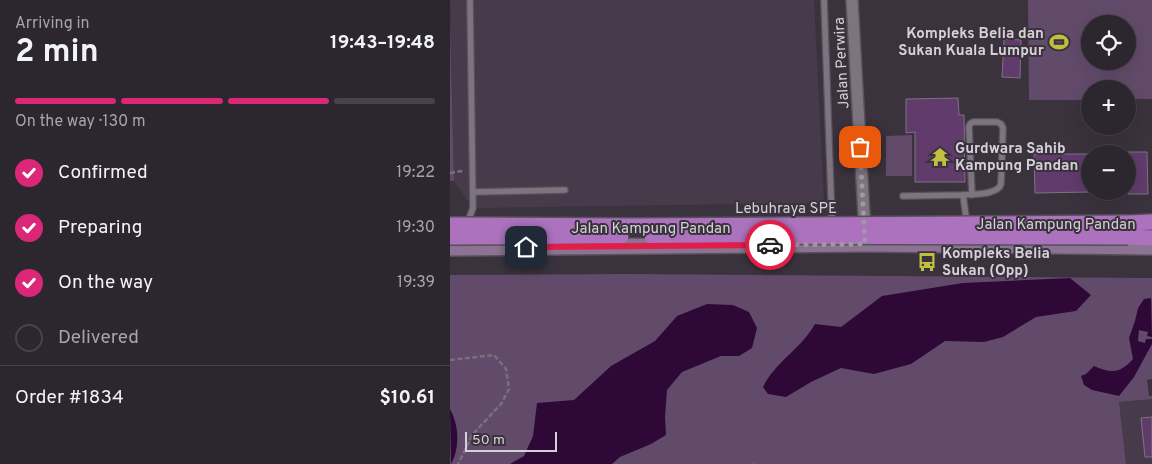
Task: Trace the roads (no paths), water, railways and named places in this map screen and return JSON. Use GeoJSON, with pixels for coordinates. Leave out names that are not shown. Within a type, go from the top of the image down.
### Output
{"type":"FeatureCollection","features":[{"type":"Feature","properties":{"kind":"highway","name":"Lebuhraya SPE"},"geometry":{"type":"LineString","coordinates":[[455,227],[1152,223]]}},
{"type":"Feature","properties":{"kind":"highway","name":"Lebuhraya SPE"},"geometry":{"type":"LineString","coordinates":[[450,237],[1152,238]]}},
{"type":"Feature","properties":{"kind":"street","name":"Jalan Perwira"},"geometry":{"type":"LineString","coordinates":[[852,0],[865,244]]}},
{"type":"Feature","properties":{"kind":"street","name":"Jalan Kampung Pandan"},"geometry":{"type":"LineString","coordinates":[[455,227],[865,227],[967,224],[1152,223]]}},
{"type":"Feature","properties":{"kind":"street","name":"Jalan Kampung Pandan"},"geometry":{"type":"LineString","coordinates":[[450,248],[865,244],[1152,247]]}},
{"type":"Feature","properties":{"kind":"lane"},"geometry":{"type":"LineString","coordinates":[[455,227],[473,208],[470,0]]}},
{"type":"Feature","properties":{"kind":"lane"},"geometry":{"type":"LineString","coordinates":[[824,0],[832,226]]}},
{"type":"Feature","properties":{"kind":"lane"},"geometry":{"type":"LineString","coordinates":[[903,196],[963,195],[972,194],[997,191],[1000,188],[1002,128],[1001,124],[997,122],[973,122],[969,127],[972,194]]}},
{"type":"Feature","properties":{"kind":"lane"},"geometry":{"type":"LineString","coordinates":[[473,192],[565,190]]}},
{"type":"Feature","properties":{"kind":"lane"},"geometry":{"type":"LineString","coordinates":[[963,195],[967,224]]}},
{"type":"Feature","properties":{"kind":"place","name":"Kompleks Belia dan Sukan Kuala Lumpur"},"geometry":{"type":"Point","coordinates":[1059,42]}},
{"type":"Feature","properties":{"kind":"place","name":"Gurdwara Sahib Kampung Pandan"},"geometry":{"type":"Point","coordinates":[940,157]}},
{"type":"Feature","properties":{"kind":"place","name":"Kompleks Belia Sukan (Opp)"},"geometry":{"type":"Point","coordinates":[927,262]}}]}
